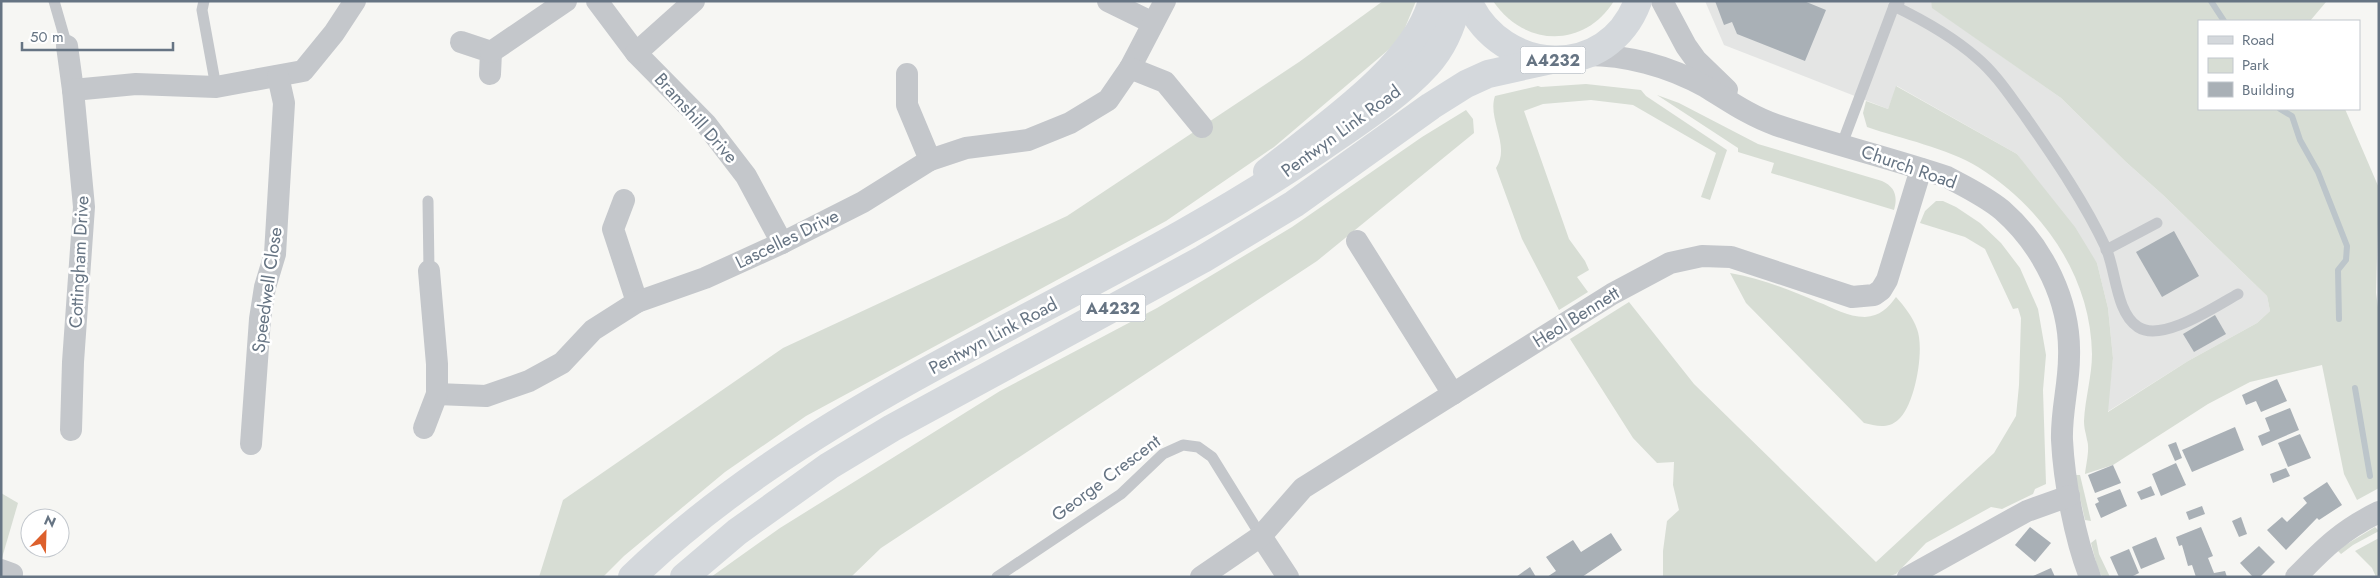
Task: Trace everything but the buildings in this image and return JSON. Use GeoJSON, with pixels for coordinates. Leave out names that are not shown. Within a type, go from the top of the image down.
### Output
{"type":"FeatureCollection","features":[{"type":"Feature","properties":{"kind":"main road"},"geometry":{"type":"LineString","coordinates":[[1201,224],[1361,96],[1398,61],[1417,37],[1432,1]]}},
{"type":"Feature","properties":{"kind":"main road","name":"Pentwyn Link Road"},"geometry":{"type":"LineString","coordinates":[[632,577],[681,533],[727,496],[806,442],[912,379],[1201,224],[1259,190],[1401,89],[1428,65],[1437,52],[1458,1]]}},
{"type":"Feature","properties":{"kind":"main road","name":"Pentwyn Link Road"},"geometry":{"type":"LineString","coordinates":[[1468,1],[1482,25],[1502,44],[1518,53],[1551,60]]}},
{"type":"Feature","properties":{"kind":"main road","name":"Pentwyn Link Road"},"geometry":{"type":"LineString","coordinates":[[684,577],[737,532],[829,466],[892,428],[1204,260],[1294,204],[1466,84],[1488,74],[1581,55],[1598,48],[1626,24],[1638,1]]}},
{"type":"Feature","properties":{"kind":"street"},"geometry":{"type":"LineString","coordinates":[[74,90],[136,84],[216,87],[303,71],[334,33],[354,1]]}},
{"type":"Feature","properties":{"kind":"street"},"geometry":{"type":"LineString","coordinates":[[490,52],[566,1]]}},
{"type":"Feature","properties":{"kind":"street","name":"Bramshill Drive"},"geometry":{"type":"LineString","coordinates":[[597,1],[636,53],[706,124],[746,176],[782,244]]}},
{"type":"Feature","properties":{"kind":"street"},"geometry":{"type":"LineString","coordinates":[[636,53],[694,1]]}},
{"type":"Feature","properties":{"kind":"street"},"geometry":{"type":"LineString","coordinates":[[1108,1],[1153,23]]}},
{"type":"Feature","properties":{"kind":"street","name":"Lascelles Drive"},"geometry":{"type":"LineString","coordinates":[[437,394],[486,396],[530,381],[562,363],[593,330],[636,302],[705,278],[782,244],[863,202],[930,160],[966,148],[1028,140],[1070,123],[1108,100],[1130,68],[1164,1]]}},
{"type":"Feature","properties":{"kind":"street"},"geometry":{"type":"LineString","coordinates":[[1662,1],[1675,29],[1696,60],[1726,88],[1748,113]]}},
{"type":"Feature","properties":{"kind":"street"},"geometry":{"type":"LineString","coordinates":[[461,42],[490,52]]}},
{"type":"Feature","properties":{"kind":"street","name":"Cottingham Drive"},"geometry":{"type":"LineString","coordinates":[[67,46],[74,90],[84,207],[73,362],[71,430]]}},
{"type":"Feature","properties":{"kind":"street"},"geometry":{"type":"LineString","coordinates":[[490,52],[490,74]]}},
{"type":"Feature","properties":{"kind":"street","name":"Church Road"},"geometry":{"type":"LineString","coordinates":[[1581,55],[1620,57],[1665,69],[1704,86],[1748,113],[1776,125],[1947,177],[1970,189],[2002,211],[2030,240],[2052,278],[2059,295],[2069,336],[2068,378],[2062,438],[2069,496],[2090,577]]}},
{"type":"Feature","properties":{"kind":"street"},"geometry":{"type":"LineString","coordinates":[[1130,68],[1166,82],[1202,127]]}},
{"type":"Feature","properties":{"kind":"street"},"geometry":{"type":"LineString","coordinates":[[907,74],[906,105],[930,160]]}},
{"type":"Feature","properties":{"kind":"street","name":"Speedwell Close"},"geometry":{"type":"LineString","coordinates":[[251,444],[260,319],[265,287],[275,254],[284,103],[278,76]]}},
{"type":"Feature","properties":{"kind":"street","name":"Heol Bennett"},"geometry":{"type":"LineString","coordinates":[[1201,577],[1261,536],[1303,488],[1629,284],[1670,263],[1702,256],[1731,257],[1839,294],[1863,298],[1874,295],[1881,290],[1887,280],[1921,169]]}},
{"type":"Feature","properties":{"kind":"street"},"geometry":{"type":"LineString","coordinates":[[624,200],[612,230],[636,302]]}},
{"type":"Feature","properties":{"kind":"street"},"geometry":{"type":"LineString","coordinates":[[1357,241],[1453,394]]}},
{"type":"Feature","properties":{"kind":"street"},"geometry":{"type":"LineString","coordinates":[[424,428],[437,394],[437,364],[429,271]]}},
{"type":"Feature","properties":{"kind":"street"},"geometry":{"type":"LineString","coordinates":[[1908,577],[2027,511],[2069,496]]}},
{"type":"Feature","properties":{"kind":"street"},"geometry":{"type":"LineString","coordinates":[[2296,577],[2334,538],[2351,526],[2379,512]]}},
{"type":"Feature","properties":{"kind":"street"},"geometry":{"type":"LineString","coordinates":[[1261,536],[1288,577]]}},
{"type":"Feature","properties":{"kind":"lane"},"geometry":{"type":"LineString","coordinates":[[54,1],[67,46]]}},
{"type":"Feature","properties":{"kind":"lane"},"geometry":{"type":"LineString","coordinates":[[204,1],[202,10],[216,87]]}},
{"type":"Feature","properties":{"kind":"lane"},"geometry":{"type":"LineString","coordinates":[[1842,144],[1898,3],[1961,45],[1995,77],[2039,137],[2082,202],[2106,250],[2123,311],[2137,327],[2146,331],[2163,331],[2183,323],[2238,294]]}},
{"type":"Feature","properties":{"kind":"lane"},"geometry":{"type":"LineString","coordinates":[[428,201],[429,271]]}},
{"type":"Feature","properties":{"kind":"lane"},"geometry":{"type":"LineString","coordinates":[[2106,250],[2156,223]]}},
{"type":"Feature","properties":{"kind":"lane","name":"George Crescent"},"geometry":{"type":"LineString","coordinates":[[997,577],[1121,494],[1163,454],[1182,445],[1198,447],[1212,457],[1261,536]]}},
{"type":"Feature","properties":{"kind":"shaded area"},"geometry":{"type":"Polygon","coordinates":[[[1705,1],[1931,1],[1933,8],[2061,98],[2267,296],[2270,311],[2257,323],[2188,361],[2107,412],[2113,358],[2108,308],[2097,263],[2017,154],[1897,86],[1888,109],[1724,45],[1705,1]]]}},
{"type":"Feature","properties":{"kind":"green space"},"geometry":{"type":"Polygon","coordinates":[[[1383,1],[1416,1],[1400,40],[1274,147],[1166,221],[806,416],[725,472],[624,556],[603,577],[539,577],[563,500],[783,348],[1067,216],[1299,62],[1383,1]]]}},
{"type":"Feature","properties":{"kind":"green space"},"geometry":{"type":"Polygon","coordinates":[[[1493,1],[1614,1],[1601,17],[1587,28],[1571,34],[1554,36],[1537,34],[1521,27],[1506,16],[1493,1]]]}},
{"type":"Feature","properties":{"kind":"green space"},"geometry":{"type":"Polygon","coordinates":[[[1931,1],[2326,2],[2311,20],[2198,20],[2198,110],[2345,110],[2379,188],[2376,293],[2379,314],[2379,488],[2357,500],[2344,474],[2322,365],[2250,382],[2208,404],[2113,465],[2085,474],[2088,444],[2084,421],[2092,354],[2089,325],[2083,298],[2059,246],[2023,202],[1978,167],[1952,154],[1867,127],[1863,113],[1866,101],[1888,109],[1896,86],[2017,154],[2075,227],[2097,263],[2108,308],[2113,358],[2108,412],[2188,361],[2257,323],[2270,311],[2267,296],[2061,98],[1932,8],[1931,1]]]}},
{"type":"Feature","properties":{"kind":"green space"},"geometry":{"type":"Polygon","coordinates":[[[1586,84],[1641,90],[1646,96],[1727,150],[1710,200],[1701,197],[1716,153],[1633,105],[1591,100],[1543,104],[1524,111],[1569,239],[1585,261],[1589,270],[1577,277],[1588,292],[1559,310],[1522,239],[1496,168],[1500,160],[1501,151],[1493,105],[1495,96],[1538,86],[1586,84]]]}},
{"type":"Feature","properties":{"kind":"green space"},"geometry":{"type":"Polygon","coordinates":[[[1657,95],[1679,103],[1758,144],[1882,181],[1893,189],[1896,200],[1894,210],[1771,173],[1774,163],[1738,152],[1738,148],[1657,95]]]}},
{"type":"Feature","properties":{"kind":"green space"},"geometry":{"type":"Polygon","coordinates":[[[1466,110],[1473,119],[1474,133],[1317,261],[881,548],[851,577],[711,577],[780,528],[1000,391],[1157,308],[1292,227],[1422,137],[1466,110]]]}},
{"type":"Feature","properties":{"kind":"green space"},"geometry":{"type":"Polygon","coordinates":[[[1936,201],[1943,201],[1956,207],[1980,223],[2001,243],[2020,268],[2038,309],[2046,355],[2043,390],[2046,484],[2035,489],[2033,494],[2002,509],[1991,507],[1926,543],[1896,574],[1887,577],[1663,577],[1663,551],[1667,521],[1679,510],[1673,485],[1674,462],[1657,463],[1633,438],[1570,339],[1629,302],[1694,384],[1876,562],[1994,453],[2016,416],[2021,318],[2018,308],[2013,309],[1985,249],[1965,237],[1920,223],[1925,211],[1936,201]]]}},
{"type":"Feature","properties":{"kind":"green space"},"geometry":{"type":"Polygon","coordinates":[[[1730,273],[1775,285],[1858,317],[1879,313],[1887,308],[1896,297],[1913,320],[1917,329],[1920,350],[1914,390],[1904,413],[1894,423],[1886,426],[1864,423],[1746,303],[1730,273]]]}},
{"type":"Feature","properties":{"kind":"green space"},"geometry":{"type":"Polygon","coordinates":[[[2075,475],[2080,475],[2091,521],[2085,520],[2075,475]]]}},
{"type":"Feature","properties":{"kind":"green space"},"geometry":{"type":"Polygon","coordinates":[[[1,493],[18,503],[2,558],[1,557],[1,493]]]}},
{"type":"Feature","properties":{"kind":"green space"},"geometry":{"type":"Polygon","coordinates":[[[2375,527],[2379,531],[2341,554],[2337,550],[2375,527]]]}},
{"type":"Feature","properties":{"kind":"green space"},"geometry":{"type":"Polygon","coordinates":[[[2379,538],[2379,577],[2376,577],[2372,568],[2355,551],[2379,538]]]}},
{"type":"Feature","properties":{"kind":"green space"},"geometry":{"type":"Polygon","coordinates":[[[2096,539],[2099,554],[2110,577],[2102,577],[2097,566],[2091,543],[2096,539]]]}},
{"type":"Feature","properties":{"kind":"waterway"},"geometry":{"type":"LineString","coordinates":[[2211,1],[2223,20]]}},
{"type":"Feature","properties":{"kind":"waterway"},"geometry":{"type":"LineString","coordinates":[[2282,110],[2292,116],[2300,140],[2318,172],[2347,246],[2346,260],[2338,270],[2339,319]]}},
{"type":"Feature","properties":{"kind":"waterway"},"geometry":{"type":"LineString","coordinates":[[2355,388],[2370,476]]}}]}
